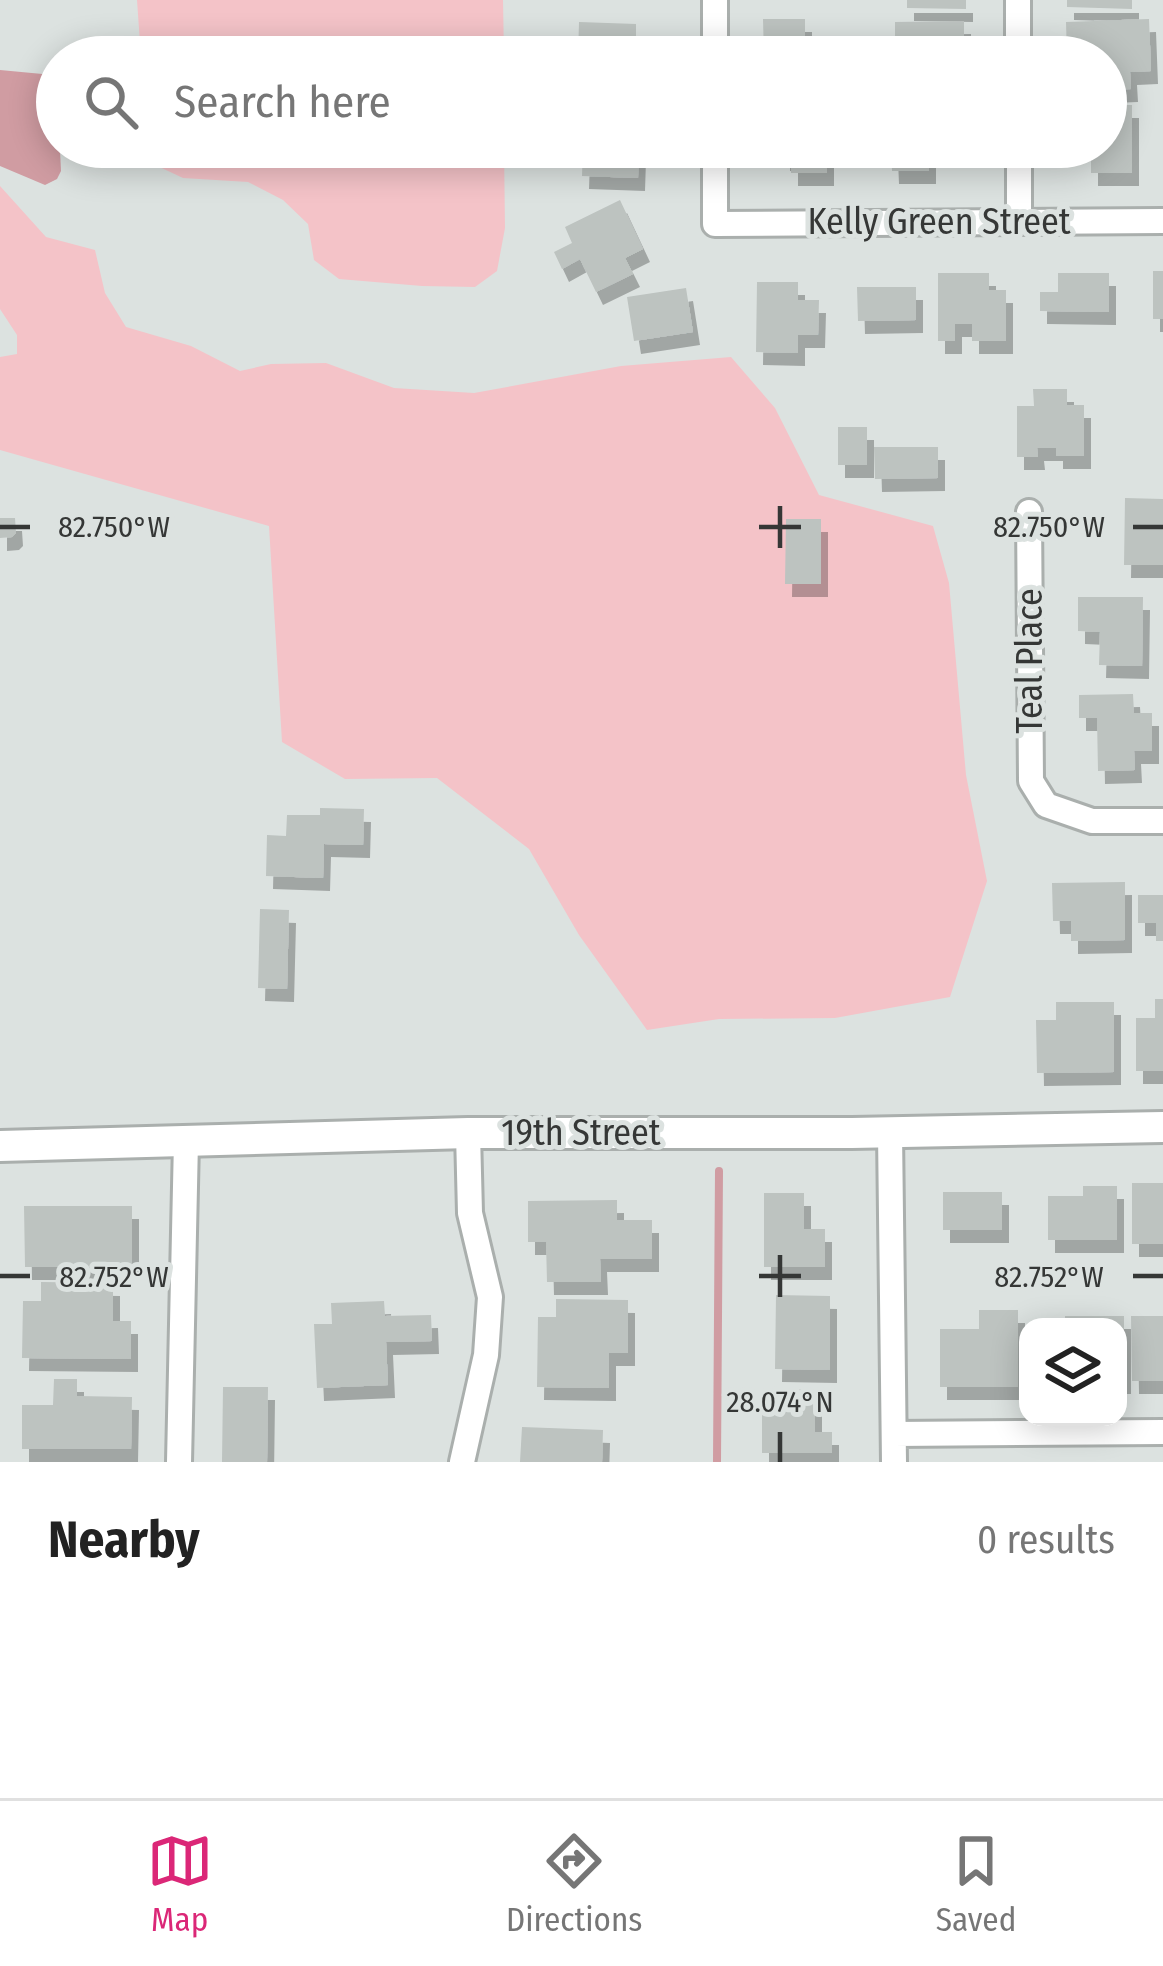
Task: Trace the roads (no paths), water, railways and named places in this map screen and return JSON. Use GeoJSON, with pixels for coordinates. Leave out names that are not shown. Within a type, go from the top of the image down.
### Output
{"type":"FeatureCollection","features":[{"type":"Feature","properties":{"kind":"street"},"geometry":{"type":"LineString","coordinates":[[715,0],[715,36]]}},
{"type":"Feature","properties":{"kind":"street"},"geometry":{"type":"LineString","coordinates":[[1018,0],[1018,36]]}},
{"type":"Feature","properties":{"kind":"street","name":"Kelly Green Street"},"geometry":{"type":"LineString","coordinates":[[715,168],[715,224],[1163,221]]}},
{"type":"Feature","properties":{"kind":"street"},"geometry":{"type":"LineString","coordinates":[[1018,168],[1019,222]]}},
{"type":"Feature","properties":{"kind":"street","name":"Teal Place"},"geometry":{"type":"LineString","coordinates":[[1029,512],[1031,781],[1046,805],[1092,821],[1163,820]]}},
{"type":"Feature","properties":{"kind":"street","name":"19th Street"},"geometry":{"type":"LineString","coordinates":[[0,1146],[468,1133],[890,1133],[1163,1127]]}},
{"type":"Feature","properties":{"kind":"street"},"geometry":{"type":"LineString","coordinates":[[462,1462],[486,1355],[490,1297],[470,1213],[468,1133]]}},
{"type":"Feature","properties":{"kind":"street"},"geometry":{"type":"LineString","coordinates":[[890,1133],[894,1462]]}},
{"type":"Feature","properties":{"kind":"street"},"geometry":{"type":"LineString","coordinates":[[179,1462],[186,1141]]}},
{"type":"Feature","properties":{"kind":"street"},"geometry":{"type":"LineString","coordinates":[[894,1434],[1163,1432]]}},
{"type":"Feature","properties":{"kind":"waterway"},"geometry":{"type":"LineString","coordinates":[[717,1462],[719,1171]]}}]}
